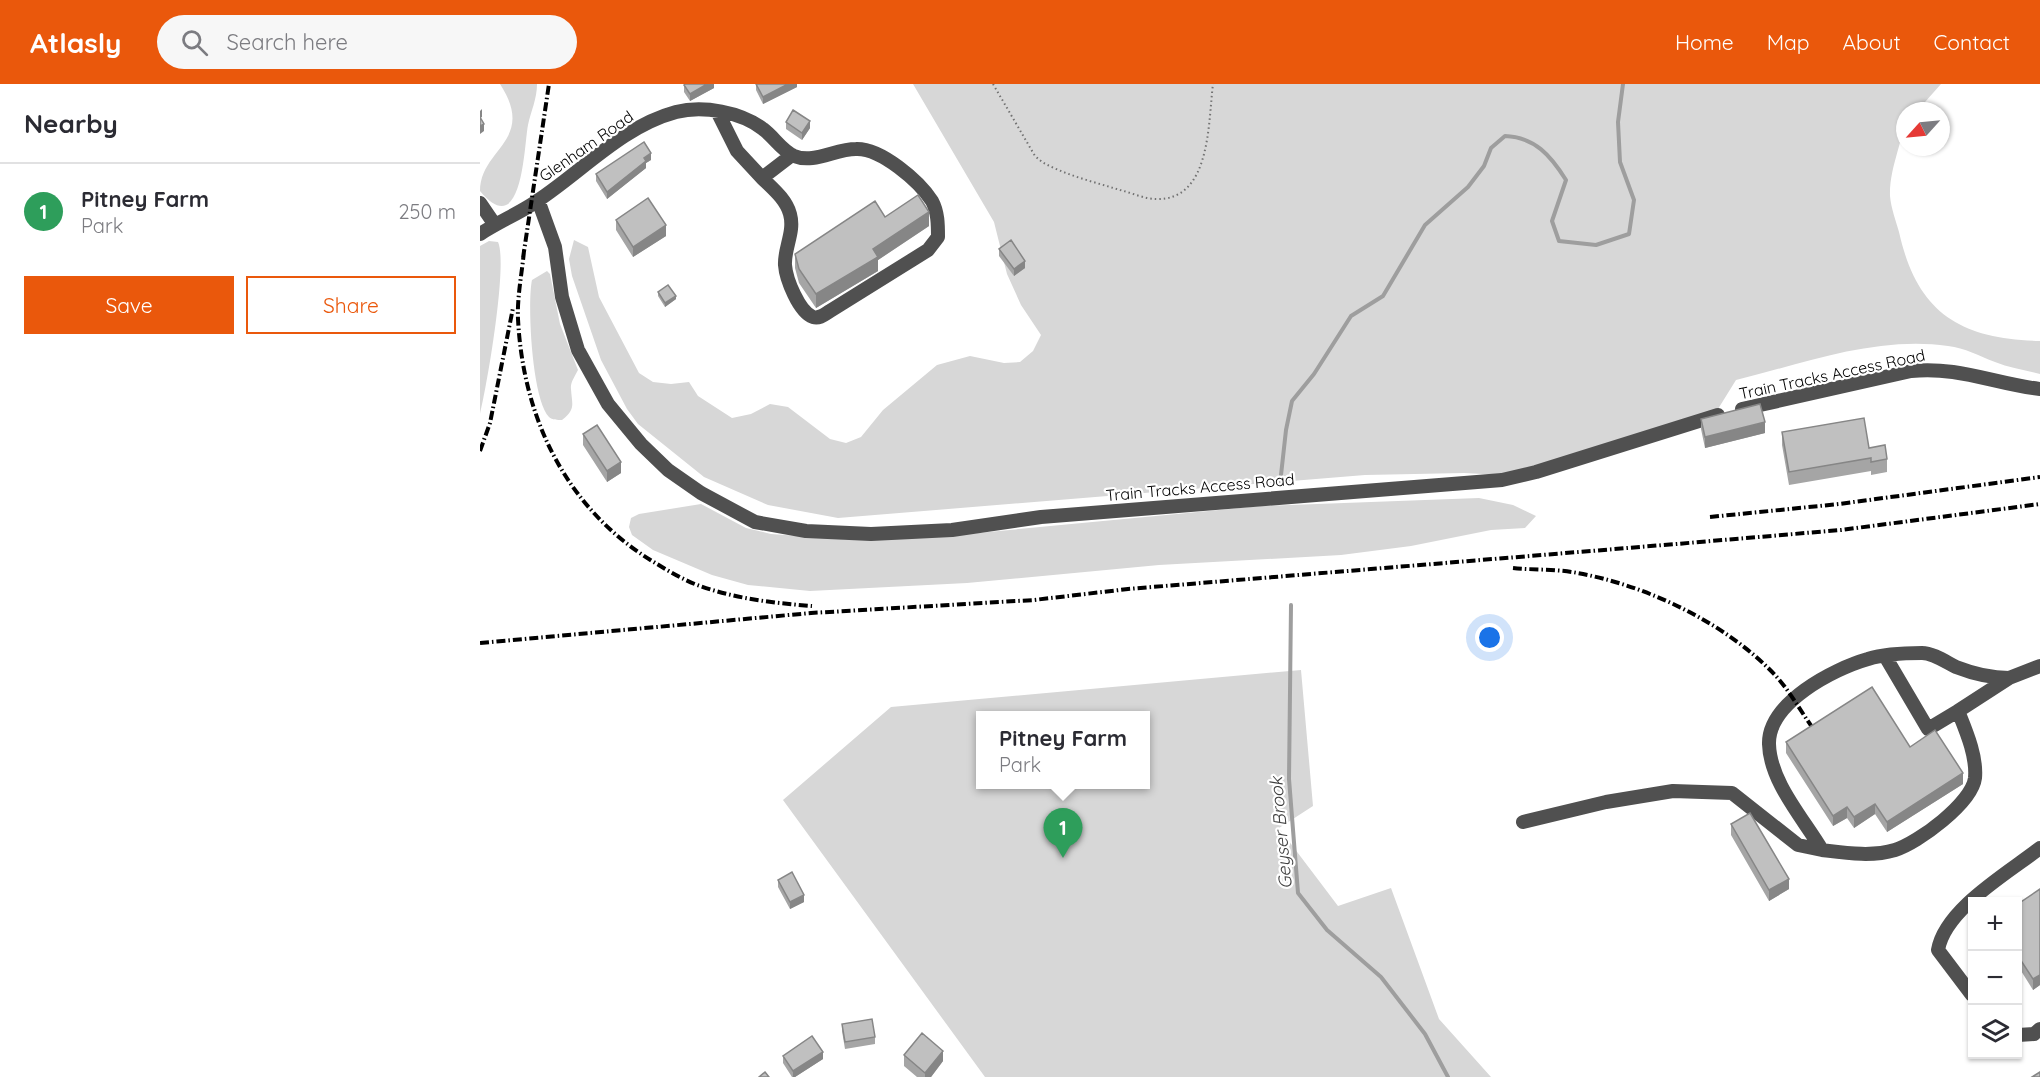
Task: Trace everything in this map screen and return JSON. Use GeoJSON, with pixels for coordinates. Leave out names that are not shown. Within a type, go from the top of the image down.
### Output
{"type":"FeatureCollection","features":[{"type":"Feature","properties":{"kind":"street","name":"Glenham Road"},"geometry":{"type":"LineString","coordinates":[[495,225],[535,203],[629,133],[678,112],[717,111],[763,129],[792,155]]}},
{"type":"Feature","properties":{"kind":"street"},"geometry":{"type":"LineString","coordinates":[[717,111],[737,151],[762,178],[783,199],[791,215],[785,265],[791,286],[803,310],[812,316],[819,317],[928,250],[938,237],[938,219],[932,201],[886,156],[869,149],[854,149],[806,159],[792,155],[762,178]]}},
{"type":"Feature","properties":{"kind":"street"},"geometry":{"type":"LineString","coordinates":[[480,203],[495,225],[480,234]]}},
{"type":"Feature","properties":{"kind":"street","name":"Train Tracks Access Road"},"geometry":{"type":"LineString","coordinates":[[535,203],[555,247],[562,297],[578,350],[608,404],[640,444],[669,470],[701,493],[755,522],[806,531],[871,534],[952,530],[1041,517],[1502,480],[1536,472],[1720,414],[1911,371],[1949,369],[2040,389]]}},
{"type":"Feature","properties":{"kind":"street"},"geometry":{"type":"LineString","coordinates":[[1822,849],[1776,776],[1769,743],[1775,719],[1787,704],[1828,676],[1868,659],[1885,656],[1925,653],[1985,677],[2009,678]]}},
{"type":"Feature","properties":{"kind":"street"},"geometry":{"type":"LineString","coordinates":[[1885,656],[1928,729],[2009,678],[2040,666]]}},
{"type":"Feature","properties":{"kind":"street"},"geometry":{"type":"LineString","coordinates":[[1523,822],[1606,802],[1673,791],[1732,793],[1798,845],[1858,854],[1896,850],[1937,826],[1967,797],[1975,778],[1969,740],[1958,711]]}},
{"type":"Feature","properties":{"kind":"street"},"geometry":{"type":"LineString","coordinates":[[1968,990],[1938,950],[1940,938],[1954,915],[2040,848]]}},
{"type":"Feature","properties":{"kind":"street"},"geometry":{"type":"LineString","coordinates":[[2022,1035],[2034,1034],[2040,1029]]}},
{"type":"Feature","properties":{"kind":"path"},"geometry":{"type":"LineString","coordinates":[[993,84],[1035,156],[1042,162],[1102,184],[1155,199],[1182,195],[1191,187],[1200,168],[1213,84]]}},
{"type":"Feature","properties":{"kind":"shaded area"},"geometry":{"type":"Polygon","coordinates":[[[500,84],[537,84],[519,185],[513,198],[505,205],[494,204],[480,191],[482,176],[488,164],[510,132],[512,119],[510,103],[500,84]]]}},
{"type":"Feature","properties":{"kind":"shaded area"},"geometry":{"type":"Polygon","coordinates":[[[913,84],[1941,84],[1925,102],[1896,102],[1897,156],[1890,185],[1890,196],[1907,260],[1917,283],[1930,302],[1946,316],[1965,327],[1987,335],[2040,341],[2040,374],[2006,366],[1966,350],[1948,346],[1921,344],[1867,348],[1814,359],[1736,380],[1718,409],[1521,476],[1464,473],[1365,475],[838,518],[768,505],[704,477],[638,424],[627,409],[601,360],[572,276],[569,259],[574,240],[588,247],[599,297],[639,373],[653,382],[671,384],[689,382],[698,396],[732,418],[751,414],[770,404],[788,407],[830,439],[846,443],[861,437],[883,410],[937,365],[970,356],[1004,363],[1020,362],[1033,351],[1041,335],[1021,305],[1007,274],[994,222],[913,84]]]}},
{"type":"Feature","properties":{"kind":"shaded area"},"geometry":{"type":"Polygon","coordinates":[[[489,241],[498,242],[499,299],[480,414],[480,246],[489,241]]]}},
{"type":"Feature","properties":{"kind":"shaded area"},"geometry":{"type":"Polygon","coordinates":[[[547,271],[550,274],[560,324],[578,370],[571,384],[571,410],[562,420],[550,418],[543,407],[538,392],[532,351],[530,309],[532,280],[547,271]]]}},
{"type":"Feature","properties":{"kind":"shaded area"},"geometry":{"type":"Polygon","coordinates":[[[1479,498],[1513,505],[1536,516],[1525,528],[1491,530],[1411,546],[1341,555],[1159,565],[967,583],[810,591],[748,585],[712,575],[653,550],[632,535],[629,527],[631,518],[639,514],[701,504],[746,528],[771,534],[855,540],[967,534],[1261,506],[1479,498]]]}},
{"type":"Feature","properties":{"kind":"shaded area"},"geometry":{"type":"Polygon","coordinates":[[[1301,670],[1313,806],[1279,828],[1338,906],[1391,888],[1439,1019],[1491,1077],[985,1077],[783,800],[891,707],[1301,670]]]}},
{"type":"Feature","properties":{"kind":"building"},"geometry":{"type":"Polygon","coordinates":[[[685,84],[707,84],[690,94],[685,84]]]}},
{"type":"Feature","properties":{"kind":"building"},"geometry":{"type":"Polygon","coordinates":[[[756,84],[788,84],[763,97],[756,84]]]}},
{"type":"Feature","properties":{"kind":"building"},"geometry":{"type":"Polygon","coordinates":[[[793,110],[810,121],[802,133],[786,122],[793,110]]]}},
{"type":"Feature","properties":{"kind":"building"},"geometry":{"type":"Polygon","coordinates":[[[644,142],[651,153],[644,158],[646,161],[607,192],[596,174],[644,142]]]}},
{"type":"Feature","properties":{"kind":"building"},"geometry":{"type":"Polygon","coordinates":[[[918,195],[929,212],[873,249],[878,257],[816,294],[799,269],[795,254],[875,201],[885,217],[918,195]]]}},
{"type":"Feature","properties":{"kind":"building"},"geometry":{"type":"Polygon","coordinates":[[[648,198],[666,225],[633,247],[616,220],[648,198]]]}},
{"type":"Feature","properties":{"kind":"building"},"geometry":{"type":"Polygon","coordinates":[[[1011,240],[1025,261],[1014,269],[999,249],[1011,240]]]}},
{"type":"Feature","properties":{"kind":"building"},"geometry":{"type":"Polygon","coordinates":[[[668,285],[676,296],[665,303],[658,292],[668,285]]]}},
{"type":"Feature","properties":{"kind":"building"},"geometry":{"type":"Polygon","coordinates":[[[1760,404],[1765,422],[1705,437],[1701,419],[1760,404]]]}},
{"type":"Feature","properties":{"kind":"building"},"geometry":{"type":"Polygon","coordinates":[[[1864,418],[1869,448],[1885,445],[1887,459],[1871,462],[1871,458],[1789,472],[1782,432],[1864,418]]]}},
{"type":"Feature","properties":{"kind":"building"},"geometry":{"type":"Polygon","coordinates":[[[597,425],[621,462],[607,471],[583,434],[597,425]]]}},
{"type":"Feature","properties":{"kind":"building"},"geometry":{"type":"Polygon","coordinates":[[[1872,687],[1910,747],[1935,730],[1963,773],[1887,822],[1875,804],[1854,817],[1847,807],[1833,816],[1786,742],[1872,687]]]}},
{"type":"Feature","properties":{"kind":"building"},"geometry":{"type":"Polygon","coordinates":[[[1750,813],[1789,879],[1769,890],[1731,824],[1750,813]]]}},
{"type":"Feature","properties":{"kind":"building"},"geometry":{"type":"Polygon","coordinates":[[[792,872],[804,895],[790,902],[778,880],[792,872]]]}},
{"type":"Feature","properties":{"kind":"building"},"geometry":{"type":"Polygon","coordinates":[[[2040,889],[2040,975],[2033,979],[2022,962],[2022,901],[2040,889]]]}},
{"type":"Feature","properties":{"kind":"building"},"geometry":{"type":"Polygon","coordinates":[[[872,1019],[875,1037],[845,1042],[842,1024],[872,1019]]]}},
{"type":"Feature","properties":{"kind":"building"},"geometry":{"type":"Polygon","coordinates":[[[922,1033],[943,1051],[925,1073],[904,1055],[922,1033]]]}},
{"type":"Feature","properties":{"kind":"building"},"geometry":{"type":"Polygon","coordinates":[[[812,1036],[823,1052],[793,1071],[783,1056],[812,1036]]]}},
{"type":"Feature","properties":{"kind":"building"},"geometry":{"type":"Polygon","coordinates":[[[765,1072],[769,1077],[759,1077],[765,1072]]]}},
{"type":"Feature","properties":{"kind":"waterway","name":"Geyser Brook"},"geometry":{"type":"LineString","coordinates":[[1280,484],[1292,401],[1314,374],[1351,316],[1383,296],[1425,225],[1468,187],[1484,166],[1491,148],[1505,136],[1525,140],[1541,149],[1566,180],[1552,221],[1559,241],[1596,245],[1629,234],[1634,200],[1620,162],[1618,122],[1623,84]]}},
{"type":"Feature","properties":{"kind":"waterway","name":"Geyser Brook"},"geometry":{"type":"LineString","coordinates":[[1291,605],[1289,779],[1298,893],[1327,930],[1381,977],[1425,1034],[1448,1077]]}},
{"type":"Feature","properties":{"kind":"railway"},"geometry":{"type":"LineString","coordinates":[[523,258],[549,84]]}},
{"type":"Feature","properties":{"kind":"railway"},"geometry":{"type":"LineString","coordinates":[[524,251],[518,319],[529,391],[540,425],[555,457],[573,487],[595,515],[652,561],[694,584],[742,597],[812,606]]}},
{"type":"Feature","properties":{"kind":"railway"},"geometry":{"type":"LineString","coordinates":[[480,451],[490,423],[513,308]]}},
{"type":"Feature","properties":{"kind":"railway"},"geometry":{"type":"LineString","coordinates":[[1710,517],[1839,504],[2040,477]]}},
{"type":"Feature","properties":{"kind":"railway"},"geometry":{"type":"LineString","coordinates":[[480,643],[811,613],[1034,600],[1128,589],[1841,530],[2040,504]]}},
{"type":"Feature","properties":{"kind":"railway"},"geometry":{"type":"LineString","coordinates":[[1513,568],[1565,571],[1599,578],[1655,596],[1682,608],[1708,622],[1755,656],[1780,681],[1812,727]]}},
{"type":"Feature","properties":{"kind":"place","name":"Pitney Farm"},"geometry":{"type":"Point","coordinates":[1063,858]}}]}
